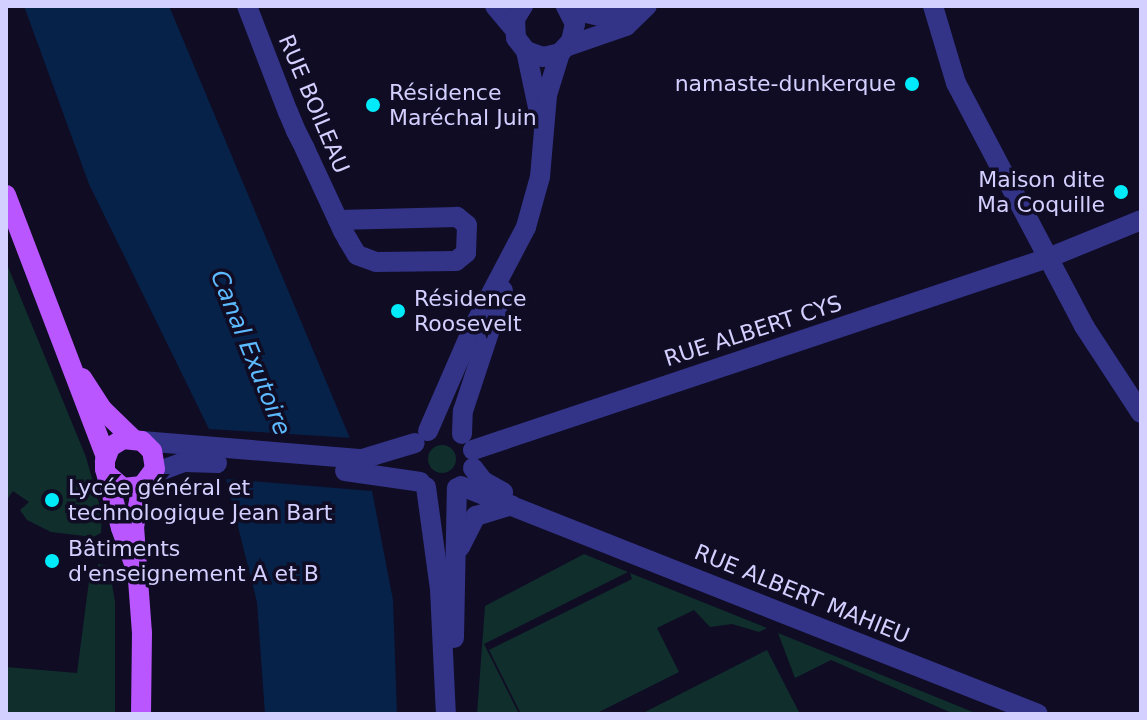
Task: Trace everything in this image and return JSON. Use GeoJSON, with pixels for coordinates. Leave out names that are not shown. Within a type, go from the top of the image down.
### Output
{"type":"FeatureCollection","features":[{"type":"Feature","properties":{"kind":"main road"},"geometry":{"type":"LineString","coordinates":[[6,195],[68,353],[82,404],[107,466],[137,572]]}},
{"type":"Feature","properties":{"kind":"main road"},"geometry":{"type":"LineString","coordinates":[[68,353],[99,404],[154,454],[134,527],[141,714]]}},
{"type":"Feature","properties":{"kind":"main road"},"geometry":{"type":"LineString","coordinates":[[107,466],[117,442],[138,440]]}},
{"type":"Feature","properties":{"kind":"main road"},"geometry":{"type":"LineString","coordinates":[[107,466],[120,487],[148,479]]}},
{"type":"Feature","properties":{"kind":"street","name":"RUE BOILEAU"},"geometry":{"type":"LineString","coordinates":[[247,6],[288,112],[338,220],[365,260],[456,261],[466,253],[467,225],[457,217],[338,220]]}},
{"type":"Feature","properties":{"kind":"street"},"geometry":{"type":"LineString","coordinates":[[495,6],[515,30],[526,51],[543,136]]}},
{"type":"Feature","properties":{"kind":"street"},"geometry":{"type":"LineString","coordinates":[[515,30],[523,6]]}},
{"type":"Feature","properties":{"kind":"street"},"geometry":{"type":"LineString","coordinates":[[933,6],[951,73],[1090,336],[1141,413]]}},
{"type":"Feature","properties":{"kind":"street"},"geometry":{"type":"LineString","coordinates":[[568,8],[614,18],[645,8]]}},
{"type":"Feature","properties":{"kind":"street"},"geometry":{"type":"LineString","coordinates":[[446,714],[459,487],[469,451],[463,411],[536,198],[547,95],[575,26],[568,8]]}},
{"type":"Feature","properties":{"kind":"street"},"geometry":{"type":"LineString","coordinates":[[526,51],[543,57],[564,50],[626,26],[645,8]]}},
{"type":"Feature","properties":{"kind":"street","name":"RUE ALBERT CYS"},"geometry":{"type":"LineString","coordinates":[[469,451],[1048,258],[1141,220]]}},
{"type":"Feature","properties":{"kind":"street"},"geometry":{"type":"LineString","coordinates":[[446,714],[440,589],[423,485],[410,463],[472,330],[520,241]]}},
{"type":"Feature","properties":{"kind":"street"},"geometry":{"type":"LineString","coordinates":[[382,465],[422,437],[447,428],[469,451]]}},
{"type":"Feature","properties":{"kind":"street"},"geometry":{"type":"LineString","coordinates":[[138,440],[188,455],[382,465],[440,492],[459,487]]}},
{"type":"Feature","properties":{"kind":"street","name":"RUE ALBERT MAHIEU"},"geometry":{"type":"LineString","coordinates":[[469,451],[486,483],[549,518]]}},
{"type":"Feature","properties":{"kind":"street"},"geometry":{"type":"LineString","coordinates":[[148,479],[188,455]]}},
{"type":"Feature","properties":{"kind":"street","name":"RUE ALBERT MAHIEU"},"geometry":{"type":"LineString","coordinates":[[459,487],[549,518],[1038,714]]}},
{"type":"Feature","properties":{"kind":"street"},"geometry":{"type":"LineString","coordinates":[[456,562],[473,519],[512,505]]}},
{"type":"Feature","properties":{"kind":"green space"},"geometry":{"type":"Polygon","coordinates":[[[6,262],[86,457],[102,514],[101,533],[93,537],[51,532],[27,520],[20,510],[29,502],[13,491],[6,501],[6,262]]]}},
{"type":"Feature","properties":{"kind":"green space"},"geometry":{"type":"Polygon","coordinates":[[[442,445],[452,449],[456,459],[452,469],[442,473],[432,469],[428,459],[432,449],[442,445]]]}},
{"type":"Feature","properties":{"kind":"green space"},"geometry":{"type":"Polygon","coordinates":[[[584,554],[628,572],[484,644],[519,714],[477,714],[485,606],[584,554]]]}},
{"type":"Feature","properties":{"kind":"green space"},"geometry":{"type":"Polygon","coordinates":[[[98,564],[109,566],[115,602],[115,714],[6,714],[6,667],[77,673],[89,581],[96,582],[98,564]]]}},
{"type":"Feature","properties":{"kind":"green space"},"geometry":{"type":"Polygon","coordinates":[[[630,573],[767,628],[759,632],[732,624],[710,627],[694,610],[657,628],[679,672],[595,714],[521,714],[489,650],[632,579],[630,573]]]}},
{"type":"Feature","properties":{"kind":"green space"},"geometry":{"type":"Polygon","coordinates":[[[778,633],[975,714],[954,714],[831,660],[795,678],[778,633]]]}},
{"type":"Feature","properties":{"kind":"green space"},"geometry":{"type":"Polygon","coordinates":[[[767,650],[800,714],[641,714],[767,650]]]}},
{"type":"Feature","properties":{"kind":"water","name":"Canal Exutoire"},"geometry":{"type":"Polygon","coordinates":[[[24,6],[169,6],[372,491],[393,600],[397,714],[265,714],[257,602],[226,479],[209,429],[89,184],[24,6]]]}},
{"type":"Feature","properties":{"kind":"pier"},"geometry":{"type":"Polygon","coordinates":[[[209,429],[353,438],[372,491],[226,479],[209,429]]]}},
{"type":"Feature","properties":{"kind":"place","name":"namaste-dunkerque"},"geometry":{"type":"Point","coordinates":[912,84]}},
{"type":"Feature","properties":{"kind":"place","name":"Résidence Maréchal Juin"},"geometry":{"type":"Point","coordinates":[373,105]}},
{"type":"Feature","properties":{"kind":"place","name":"Maison dite Ma Coquille"},"geometry":{"type":"Point","coordinates":[1121,192]}},
{"type":"Feature","properties":{"kind":"place","name":"Résidence Roosevelt"},"geometry":{"type":"Point","coordinates":[398,311]}},
{"type":"Feature","properties":{"kind":"place","name":"Lycée général et technologique Jean Bart"},"geometry":{"type":"Point","coordinates":[52,500]}},
{"type":"Feature","properties":{"kind":"place","name":"Bâtiments d'enseignement A et B"},"geometry":{"type":"Point","coordinates":[52,561]}}]}
